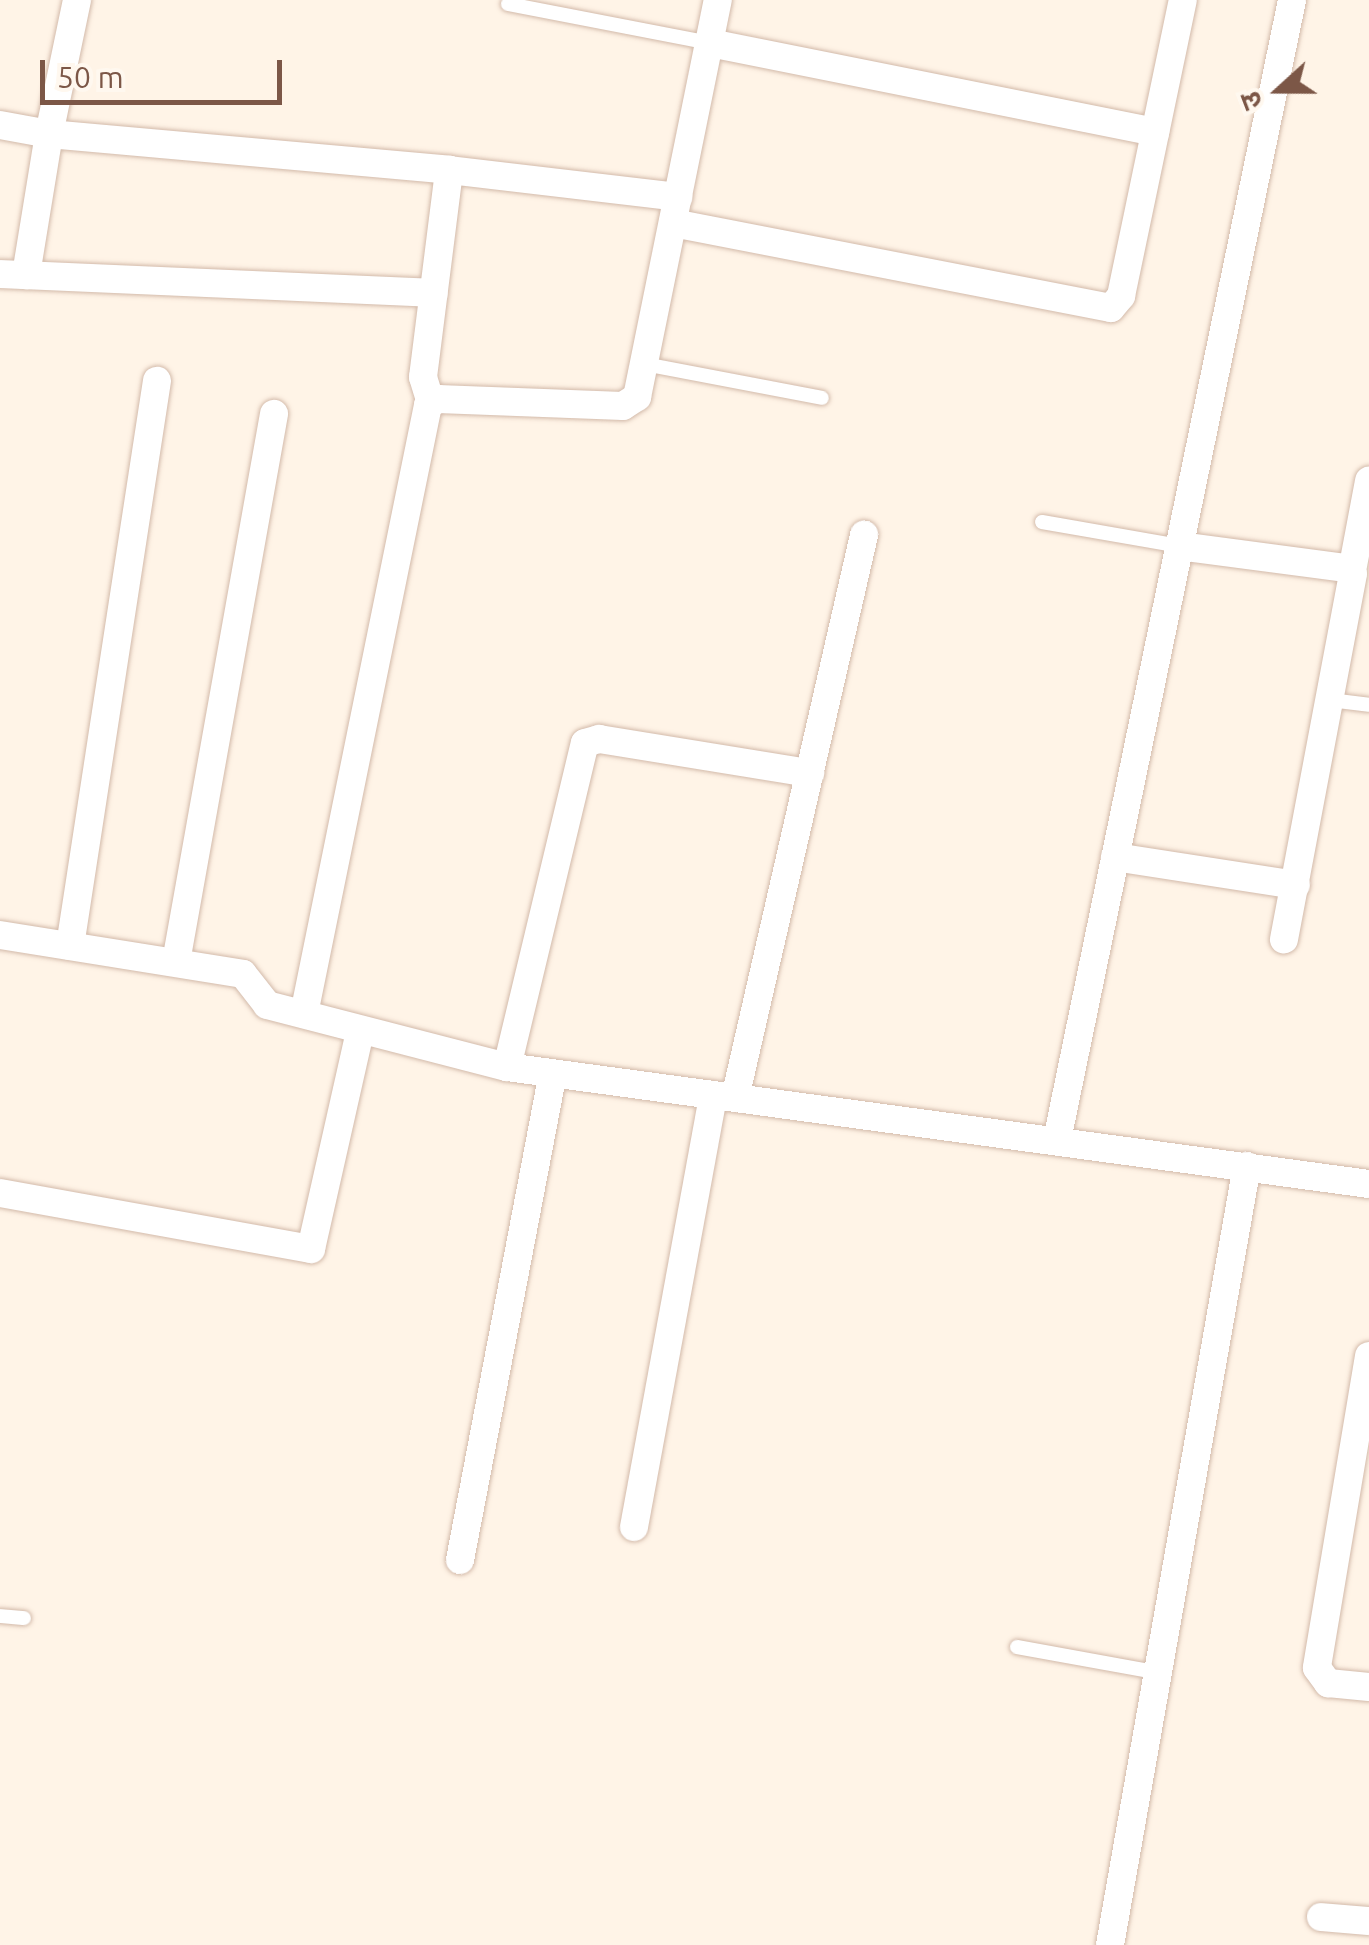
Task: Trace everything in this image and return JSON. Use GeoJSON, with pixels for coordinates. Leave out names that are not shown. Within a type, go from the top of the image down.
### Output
{"type":"FeatureCollection","features":[{"type":"Feature","properties":{"kind":"street"},"geometry":{"type":"LineString","coordinates":[[77,0],[49,134],[13,274],[434,293]]}},
{"type":"Feature","properties":{"kind":"street"},"geometry":{"type":"LineString","coordinates":[[430,400],[623,406],[637,397],[718,0]]}},
{"type":"Feature","properties":{"kind":"street"},"geometry":{"type":"LineString","coordinates":[[0,125],[49,134],[449,170],[676,210],[1111,308],[1121,296],[1183,0]]}},
{"type":"Feature","properties":{"kind":"street"},"geometry":{"type":"LineString","coordinates":[[1057,1140],[1292,0]]}},
{"type":"Feature","properties":{"kind":"street"},"geometry":{"type":"LineString","coordinates":[[710,43],[1155,132]]}},
{"type":"Feature","properties":{"kind":"street"},"geometry":{"type":"LineString","coordinates":[[304,1014],[430,400],[423,377],[449,170]]}},
{"type":"Feature","properties":{"kind":"street"},"geometry":{"type":"LineString","coordinates":[[70,946],[158,381]]}},
{"type":"Feature","properties":{"kind":"street"},"geometry":{"type":"LineString","coordinates":[[176,962],[274,414]]}},
{"type":"Feature","properties":{"kind":"street"},"geometry":{"type":"LineString","coordinates":[[1284,940],[1369,482]]}},
{"type":"Feature","properties":{"kind":"street"},"geometry":{"type":"LineString","coordinates":[[634,1526],[724,1096],[810,773],[864,535]]}},
{"type":"Feature","properties":{"kind":"street"},"geometry":{"type":"LineString","coordinates":[[1180,546],[1352,571]]}},
{"type":"Feature","properties":{"kind":"street"},"geometry":{"type":"LineString","coordinates":[[507,1067],[585,742],[599,738],[810,773]]}},
{"type":"Feature","properties":{"kind":"street"},"geometry":{"type":"LineString","coordinates":[[1115,856],[1296,885]]}},
{"type":"Feature","properties":{"kind":"street"},"geometry":{"type":"LineString","coordinates":[[0,936],[243,974],[267,1005],[507,1067],[1369,1184]]}},
{"type":"Feature","properties":{"kind":"street"},"geometry":{"type":"LineString","coordinates":[[0,1193],[312,1249],[360,1031]]}},
{"type":"Feature","properties":{"kind":"street"},"geometry":{"type":"LineString","coordinates":[[460,1560],[553,1074]]}},
{"type":"Feature","properties":{"kind":"street"},"geometry":{"type":"LineString","coordinates":[[1110,1945],[1247,1166]]}},
{"type":"Feature","properties":{"kind":"street"},"geometry":{"type":"LineString","coordinates":[[1369,1356],[1363,1426],[1317,1668],[1328,1684],[1369,1687]]}},
{"type":"Feature","properties":{"kind":"street"},"geometry":{"type":"LineString","coordinates":[[1321,1917],[1369,1921]]}},
{"type":"Feature","properties":{"kind":"lane"},"geometry":{"type":"LineString","coordinates":[[508,4],[710,43]]}},
{"type":"Feature","properties":{"kind":"lane"},"geometry":{"type":"LineString","coordinates":[[644,364],[822,398]]}},
{"type":"Feature","properties":{"kind":"lane"},"geometry":{"type":"LineString","coordinates":[[1042,522],[1180,546]]}},
{"type":"Feature","properties":{"kind":"lane"},"geometry":{"type":"LineString","coordinates":[[1330,700],[1369,705]]}},
{"type":"Feature","properties":{"kind":"lane"},"geometry":{"type":"LineString","coordinates":[[0,1616],[24,1618]]}},
{"type":"Feature","properties":{"kind":"lane"},"geometry":{"type":"LineString","coordinates":[[1017,1647],[1160,1673]]}}]}
